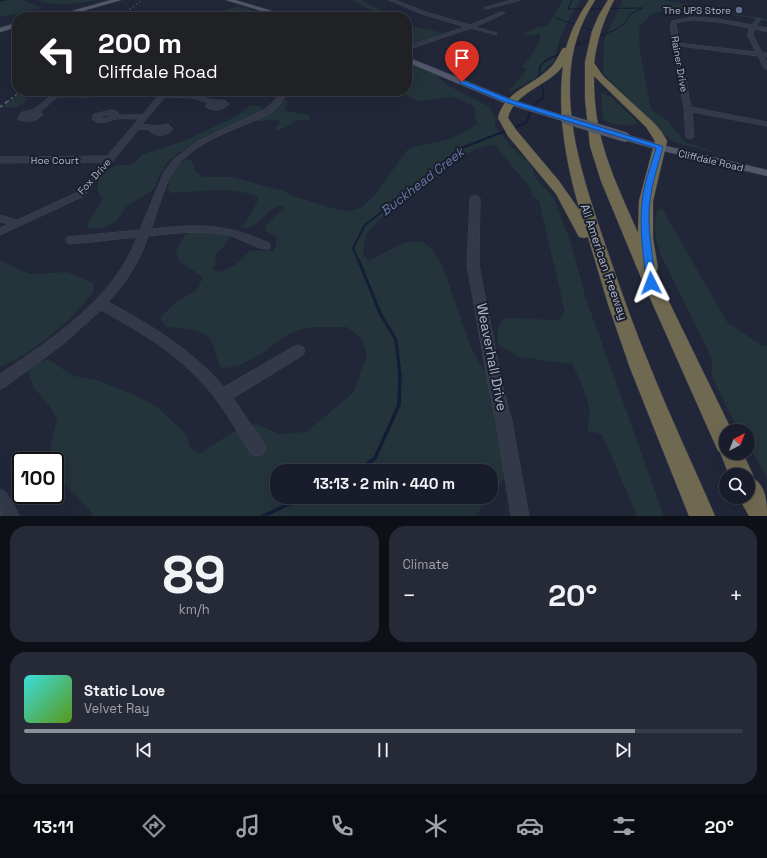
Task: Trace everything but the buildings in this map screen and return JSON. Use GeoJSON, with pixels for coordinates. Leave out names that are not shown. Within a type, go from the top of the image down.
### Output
{"type":"FeatureCollection","features":[{"type":"Feature","properties":{"kind":"highway","name":"All American Freeway"},"geometry":{"type":"LineString","coordinates":[[592,0],[582,15],[571,40],[566,77],[568,130],[580,188],[608,278],[640,368],[702,516]]}},
{"type":"Feature","properties":{"kind":"highway"},"geometry":{"type":"LineString","coordinates":[[611,0],[602,14],[598,24],[589,62],[589,89],[594,135],[602,163],[617,203],[651,283],[719,428]]}},
{"type":"Feature","properties":{"kind":"highway"},"geometry":{"type":"LineString","coordinates":[[571,40],[558,66],[535,86],[510,102],[504,114],[506,124],[571,205],[593,253],[608,278]]}},
{"type":"Feature","properties":{"kind":"highway"},"geometry":{"type":"LineString","coordinates":[[589,62],[600,78],[657,133],[661,141],[646,201],[645,239],[651,283]]}},
{"type":"Feature","properties":{"kind":"highway"},"geometry":{"type":"LineString","coordinates":[[755,502],[762,516]]}},
{"type":"Feature","properties":{"kind":"main road"},"geometry":{"type":"LineString","coordinates":[[66,12],[106,0]]}},
{"type":"Feature","properties":{"kind":"main road"},"geometry":{"type":"LineString","coordinates":[[68,12],[118,0]]}},
{"type":"Feature","properties":{"kind":"main road"},"geometry":{"type":"LineString","coordinates":[[228,0],[271,12]]}},
{"type":"Feature","properties":{"kind":"main road"},"geometry":{"type":"LineString","coordinates":[[0,32],[12,28]]}},
{"type":"Feature","properties":{"kind":"main road","name":"Cliffdale Road"},"geometry":{"type":"LineString","coordinates":[[412,61],[510,102],[659,147],[767,173]]}},
{"type":"Feature","properties":{"kind":"street"},"geometry":{"type":"LineString","coordinates":[[391,0],[424,13],[495,34]]}},
{"type":"Feature","properties":{"kind":"street"},"geometry":{"type":"LineString","coordinates":[[486,8],[519,0]]}},
{"type":"Feature","properties":{"kind":"street"},"geometry":{"type":"LineString","coordinates":[[412,46],[470,27],[503,13]]}},
{"type":"Feature","properties":{"kind":"street"},"geometry":{"type":"LineString","coordinates":[[759,19],[750,32],[750,35],[767,68]]}},
{"type":"Feature","properties":{"kind":"street","name":"Rainer Drive"},"geometry":{"type":"LineString","coordinates":[[690,137],[688,109],[673,24],[681,20],[707,20],[753,27]]}},
{"type":"Feature","properties":{"kind":"street"},"geometry":{"type":"LineString","coordinates":[[753,27],[767,30]]}},
{"type":"Feature","properties":{"kind":"street"},"geometry":{"type":"LineString","coordinates":[[676,44],[767,55]]}},
{"type":"Feature","properties":{"kind":"street"},"geometry":{"type":"LineString","coordinates":[[35,112],[55,96]]}},
{"type":"Feature","properties":{"kind":"street","name":"Fox Drive"},"geometry":{"type":"LineString","coordinates":[[0,232],[80,194],[162,96]]}},
{"type":"Feature","properties":{"kind":"street"},"geometry":{"type":"LineString","coordinates":[[194,96],[212,102]]}},
{"type":"Feature","properties":{"kind":"street"},"geometry":{"type":"LineString","coordinates":[[0,382],[55,343],[80,322],[99,303],[128,267],[138,249],[168,172],[176,161],[195,147],[266,112],[275,105],[282,96]]}},
{"type":"Feature","properties":{"kind":"street"},"geometry":{"type":"LineString","coordinates":[[688,109],[767,124]]}},
{"type":"Feature","properties":{"kind":"street"},"geometry":{"type":"LineString","coordinates":[[114,117],[145,117]]}},
{"type":"Feature","properties":{"kind":"street"},"geometry":{"type":"LineString","coordinates":[[136,126],[156,128]]}},
{"type":"Feature","properties":{"kind":"street","name":"Hoe Court"},"geometry":{"type":"LineString","coordinates":[[0,160],[110,159]]}},
{"type":"Feature","properties":{"kind":"street"},"geometry":{"type":"LineString","coordinates":[[99,172],[113,172]]}},
{"type":"Feature","properties":{"kind":"street","name":"Weaverhall Drive"},"geometry":{"type":"LineString","coordinates":[[474,198],[474,264],[495,384],[504,421],[520,516]]}},
{"type":"Feature","properties":{"kind":"street"},"geometry":{"type":"LineString","coordinates":[[0,218],[17,224]]}},
{"type":"Feature","properties":{"kind":"street"},"geometry":{"type":"LineString","coordinates":[[71,240],[144,232],[191,229],[219,230],[244,236],[265,246]]}},
{"type":"Feature","properties":{"kind":"street"},"geometry":{"type":"LineString","coordinates":[[99,303],[154,334],[177,351],[222,396],[257,448]]}},
{"type":"Feature","properties":{"kind":"street"},"geometry":{"type":"LineString","coordinates":[[222,396],[298,351]]}},
{"type":"Feature","properties":{"kind":"street"},"geometry":{"type":"LineString","coordinates":[[0,498],[11,516]]}},
{"type":"Feature","properties":{"kind":"shaded area"},"geometry":{"type":"Polygon","coordinates":[[[0,0],[22,0],[41,7],[23,12],[12,12],[12,14],[0,17],[0,0]]]}},
{"type":"Feature","properties":{"kind":"shaded area"},"geometry":{"type":"Polygon","coordinates":[[[97,0],[75,4],[53,4],[38,1],[97,0]]]}},
{"type":"Feature","properties":{"kind":"shaded area"},"geometry":{"type":"Polygon","coordinates":[[[352,0],[361,0],[385,12],[375,12],[352,0]]]}},
{"type":"Feature","properties":{"kind":"shaded area"},"geometry":{"type":"Polygon","coordinates":[[[563,0],[581,0],[570,17],[560,38],[554,61],[534,79],[512,91],[508,91],[525,72],[526,69],[522,67],[536,47],[540,38],[540,33],[530,36],[524,34],[539,27],[547,26],[563,0]]]}},
{"type":"Feature","properties":{"kind":"shaded area"},"geometry":{"type":"Polygon","coordinates":[[[623,0],[665,0],[696,7],[767,19],[767,21],[712,11],[682,9],[668,10],[652,14],[639,28],[640,52],[651,110],[668,121],[685,142],[731,157],[674,142],[665,135],[603,73],[604,40],[623,0]]]}},
{"type":"Feature","properties":{"kind":"shaded area"},"geometry":{"type":"Polygon","coordinates":[[[238,6],[254,11],[235,11],[218,12],[238,6]]]}},
{"type":"Feature","properties":{"kind":"shaded area"},"geometry":{"type":"Polygon","coordinates":[[[412,26],[443,33],[412,43],[412,26]]]}},
{"type":"Feature","properties":{"kind":"shaded area"},"geometry":{"type":"Polygon","coordinates":[[[412,64],[435,74],[447,85],[490,107],[495,118],[495,126],[511,146],[532,166],[535,177],[553,197],[570,240],[586,299],[664,516],[637,516],[602,434],[588,431],[590,415],[588,403],[572,364],[519,357],[498,344],[497,329],[504,318],[558,320],[565,312],[539,201],[533,197],[528,185],[494,144],[479,148],[457,159],[414,196],[382,217],[366,234],[363,253],[368,261],[403,243],[415,241],[423,242],[433,250],[442,265],[472,350],[504,404],[510,465],[503,481],[498,487],[498,464],[270,464],[270,504],[484,504],[475,516],[92,516],[90,510],[64,484],[64,452],[50,452],[57,419],[48,404],[34,388],[28,372],[39,361],[48,360],[74,376],[97,380],[132,394],[157,407],[186,434],[190,447],[199,454],[233,432],[256,424],[280,434],[306,432],[353,393],[367,356],[362,339],[347,327],[315,327],[301,329],[285,336],[263,353],[240,365],[221,369],[209,337],[198,331],[166,327],[160,318],[176,302],[197,290],[203,277],[180,262],[175,253],[185,235],[190,232],[224,232],[230,236],[224,246],[215,255],[216,261],[212,270],[220,272],[234,266],[250,251],[273,251],[276,246],[277,237],[266,231],[265,226],[285,208],[282,206],[277,207],[256,224],[246,228],[242,226],[249,217],[259,198],[251,194],[230,191],[172,193],[168,190],[168,185],[174,170],[182,162],[191,160],[196,172],[203,177],[231,177],[284,191],[293,196],[335,209],[349,211],[361,208],[375,195],[407,150],[417,146],[450,139],[478,124],[475,118],[475,107],[454,97],[418,101],[408,96],[412,96],[412,64]]]}},
{"type":"Feature","properties":{"kind":"shaded area"},"geometry":{"type":"Polygon","coordinates":[[[601,92],[612,98],[636,120],[637,124],[620,125],[603,120],[601,92]]]}},
{"type":"Feature","properties":{"kind":"shaded area"},"geometry":{"type":"Polygon","coordinates":[[[17,96],[29,96],[24,103],[17,107],[3,108],[17,96]]]}},
{"type":"Feature","properties":{"kind":"shaded area"},"geometry":{"type":"Polygon","coordinates":[[[59,96],[101,96],[86,99],[56,99],[59,96]]]}},
{"type":"Feature","properties":{"kind":"shaded area"},"geometry":{"type":"Polygon","coordinates":[[[281,100],[286,100],[288,102],[285,110],[306,114],[310,116],[310,120],[297,120],[284,128],[277,130],[275,128],[280,122],[277,120],[257,121],[257,119],[281,100]]]}},
{"type":"Feature","properties":{"kind":"shaded area"},"geometry":{"type":"Polygon","coordinates":[[[256,105],[261,107],[261,110],[183,150],[169,160],[160,174],[154,189],[127,206],[116,222],[102,228],[88,228],[87,224],[103,199],[99,194],[97,186],[100,176],[109,169],[117,165],[128,165],[135,162],[143,154],[184,141],[239,115],[249,106],[256,105]]]}},
{"type":"Feature","properties":{"kind":"shaded area"},"geometry":{"type":"Polygon","coordinates":[[[658,208],[663,210],[727,322],[763,346],[767,346],[767,477],[755,457],[755,424],[736,424],[712,377],[712,359],[661,255],[655,232],[658,208]]]}},
{"type":"Feature","properties":{"kind":"shaded area"},"geometry":{"type":"Polygon","coordinates":[[[0,260],[30,274],[68,272],[93,283],[94,291],[74,314],[52,335],[27,353],[0,367],[0,260]]]}},
{"type":"Feature","properties":{"kind":"waterway"},"geometry":{"type":"LineString","coordinates":[[0,1],[6,0]]}},
{"type":"Feature","properties":{"kind":"waterway","name":"Buckhead Creek"},"geometry":{"type":"LineString","coordinates":[[572,0],[568,9],[643,8],[630,14],[626,22],[615,30],[576,45]]}},
{"type":"Feature","properties":{"kind":"waterway"},"geometry":{"type":"LineString","coordinates":[[556,18],[595,31]]}},
{"type":"Feature","properties":{"kind":"waterway","name":"Buckhead Creek"},"geometry":{"type":"LineString","coordinates":[[572,47],[579,44]]}},
{"type":"Feature","properties":{"kind":"waterway","name":"Buckhead Creek"},"geometry":{"type":"LineString","coordinates":[[537,102],[544,98],[539,74],[541,65],[561,53]]}},
{"type":"Feature","properties":{"kind":"waterway","name":"Buckhead Creek"},"geometry":{"type":"LineString","coordinates":[[512,129],[527,122],[532,107],[539,101]]}},
{"type":"Feature","properties":{"kind":"waterway","name":"Buckhead Creek"},"geometry":{"type":"LineString","coordinates":[[359,262],[353,248],[365,225],[441,166],[459,149],[508,130]]}},
{"type":"Feature","properties":{"kind":"waterway","name":"Buckhead Creek"},"geometry":{"type":"LineString","coordinates":[[359,261],[380,313],[396,340],[400,375]]}},
{"type":"Feature","properties":{"kind":"waterway","name":"Buckhead Creek"},"geometry":{"type":"LineString","coordinates":[[367,464],[375,458],[399,405],[400,375]]}},
{"type":"Feature","properties":{"kind":"waterway","name":"Buckhead Creek"},"geometry":{"type":"LineString","coordinates":[[263,516],[289,504]]}},
{"type":"Feature","properties":{"kind":"railway"},"geometry":{"type":"LineString","coordinates":[[126,12],[142,0]]}},
{"type":"Feature","properties":{"kind":"railway"},"geometry":{"type":"LineString","coordinates":[[7,102],[15,96]]}},
{"type":"Feature","properties":{"kind":"railway"},"geometry":{"type":"LineString","coordinates":[[0,107],[8,101]]}},
{"type":"Feature","properties":{"kind":"place","name":"The UPS Store"},"geometry":{"type":"Point","coordinates":[739,10]}},
{"type":"Feature","properties":{"kind":"route"},"geometry":{"type":"LineString","coordinates":[[462,82],[510,102],[659,147],[646,201],[644,223],[651,283]]}}]}
